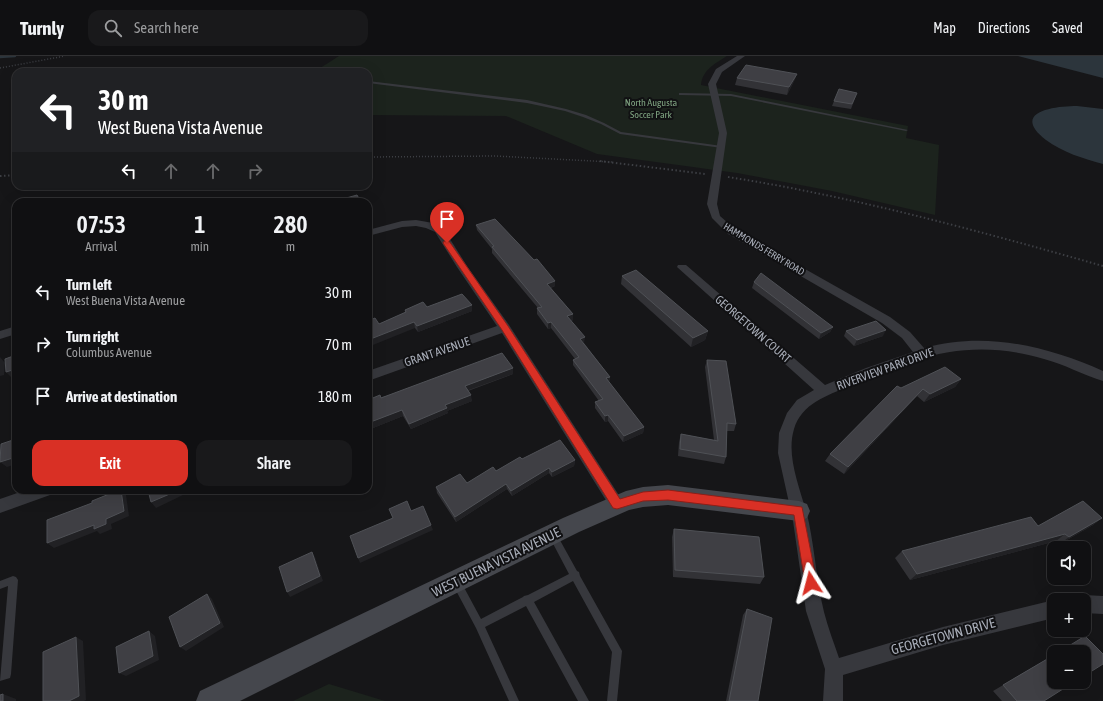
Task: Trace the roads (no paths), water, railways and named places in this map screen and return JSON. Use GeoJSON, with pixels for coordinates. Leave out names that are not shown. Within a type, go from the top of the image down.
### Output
{"type":"FeatureCollection","features":[{"type":"Feature","properties":{"kind":"street","name":"HAMMONDS FERRY ROAD"},"geometry":{"type":"LineString","coordinates":[[742,56],[716,75],[712,84],[713,95],[722,125],[722,147],[712,204],[715,216],[725,227],[886,320],[906,335],[921,353]]}},
{"type":"Feature","properties":{"kind":"street"},"geometry":{"type":"LineString","coordinates":[[372,233],[409,223],[429,225],[439,230],[462,267],[505,328],[617,505]]}},
{"type":"Feature","properties":{"kind":"street","name":"GEORGETOWN COURT"},"geometry":{"type":"LineString","coordinates":[[682,267],[824,392]]}},
{"type":"Feature","properties":{"kind":"street","name":"GRANT AVENUE"},"geometry":{"type":"LineString","coordinates":[[372,375],[505,328]]}},
{"type":"Feature","properties":{"kind":"street"},"geometry":{"type":"LineString","coordinates":[[0,335],[12,331]]}},
{"type":"Feature","properties":{"kind":"street","name":"RIVERVIEW PARK DRIVE"},"geometry":{"type":"LineString","coordinates":[[799,511],[785,450],[785,434],[794,413],[801,405],[852,379],[921,353],[982,344],[1009,346],[1064,360],[1103,376]]}},
{"type":"Feature","properties":{"kind":"street"},"geometry":{"type":"LineString","coordinates":[[0,506],[34,494]]}},
{"type":"Feature","properties":{"kind":"street","name":"WEST BUENA VISTA AVENUE"},"geometry":{"type":"LineString","coordinates":[[210,701],[456,581],[617,505],[643,497],[668,495],[799,511]]}},
{"type":"Feature","properties":{"kind":"street"},"geometry":{"type":"LineString","coordinates":[[799,511],[816,612],[834,669],[833,701]]}},
{"type":"Feature","properties":{"kind":"street"},"geometry":{"type":"LineString","coordinates":[[1091,604],[1103,604]]}},
{"type":"Feature","properties":{"kind":"street","name":"GEORGETOWN DRIVE"},"geometry":{"type":"LineString","coordinates":[[834,669],[895,649],[996,621],[1047,610]]}},
{"type":"Feature","properties":{"kind":"lane"},"geometry":{"type":"LineString","coordinates":[[372,82],[507,99],[580,115],[609,126],[620,133],[722,147]]}},
{"type":"Feature","properties":{"kind":"lane"},"geometry":{"type":"LineString","coordinates":[[680,94],[731,95],[906,130]]}},
{"type":"Feature","properties":{"kind":"lane"},"geometry":{"type":"LineString","coordinates":[[552,535],[576,575],[617,651],[612,701]]}},
{"type":"Feature","properties":{"kind":"lane"},"geometry":{"type":"LineString","coordinates":[[479,625],[576,575]]}},
{"type":"Feature","properties":{"kind":"lane"},"geometry":{"type":"LineString","coordinates":[[0,585],[13,580],[6,674],[0,676]]}},
{"type":"Feature","properties":{"kind":"lane"},"geometry":{"type":"LineString","coordinates":[[456,581],[479,625],[514,701]]}},
{"type":"Feature","properties":{"kind":"lane"},"geometry":{"type":"LineString","coordinates":[[527,599],[584,701]]}},
{"type":"Feature","properties":{"kind":"waterway"},"geometry":{"type":"LineString","coordinates":[[0,57],[15,56]]}},
{"type":"Feature","properties":{"kind":"park label","name":"North Augusta Soccer Park"},"geometry":{"type":"Point","coordinates":[651,108]}}]}
